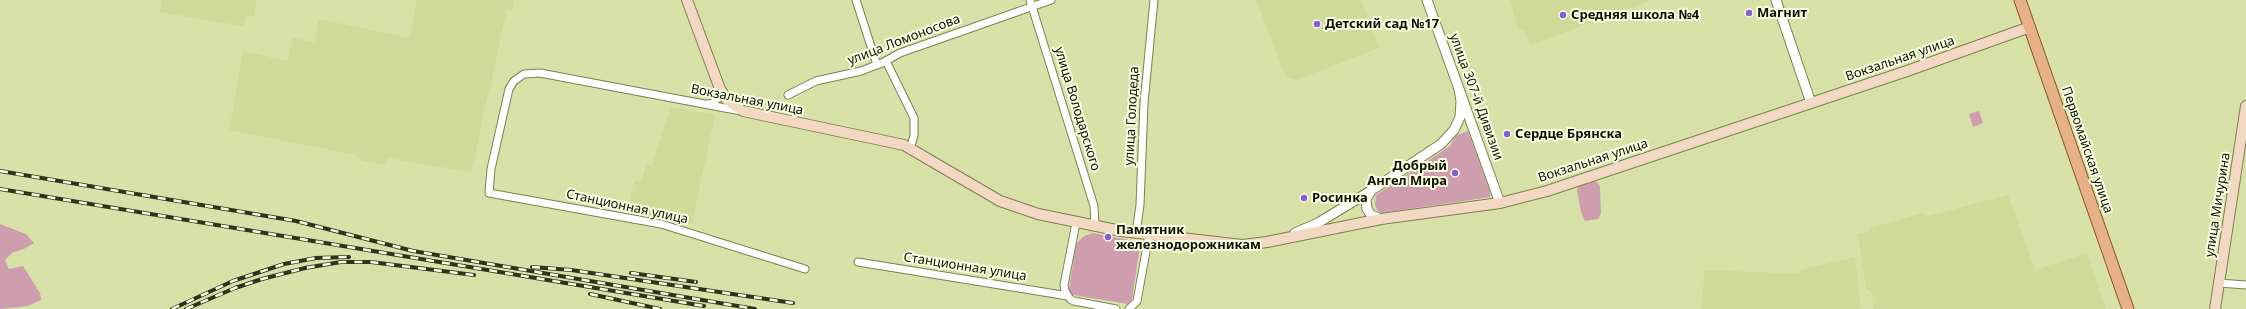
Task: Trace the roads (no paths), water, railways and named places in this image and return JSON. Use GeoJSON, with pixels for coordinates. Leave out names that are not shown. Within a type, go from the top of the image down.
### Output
{"type":"FeatureCollection","features":[{"type":"Feature","properties":{"kind":"main road"},"geometry":{"type":"LineString","coordinates":[[687,0],[717,84],[727,100],[743,111]]}},
{"type":"Feature","properties":{"kind":"main road","name":"Первомайская улица"},"geometry":{"type":"LineString","coordinates":[[2020,0],[2128,309]]}},
{"type":"Feature","properties":{"kind":"main road","name":"Вокзальная улица"},"geometry":{"type":"LineString","coordinates":[[743,111],[889,141],[910,148],[1000,200],[1038,214],[1076,223],[1149,235],[1242,245],[1279,240],[1381,219],[1500,202],[1559,187],[2030,27]]}},
{"type":"Feature","properties":{"kind":"main road","name":"улица Мичурина"},"geometry":{"type":"LineString","coordinates":[[2215,309],[2246,106]]}},
{"type":"Feature","properties":{"kind":"street"},"geometry":{"type":"LineString","coordinates":[[856,0],[877,65]]}},
{"type":"Feature","properties":{"kind":"street","name":"улица Ломоносова"},"geometry":{"type":"LineString","coordinates":[[788,95],[816,81],[854,73],[877,65],[900,53],[1031,3],[1051,0]]}},
{"type":"Feature","properties":{"kind":"street","name":"улица Голодеда"},"geometry":{"type":"LineString","coordinates":[[1136,233],[1140,205],[1144,103],[1154,0]]}},
{"type":"Feature","properties":{"kind":"street","name":"улица 307-й Дивизии"},"geometry":{"type":"LineString","coordinates":[[1427,0],[1500,202]]}},
{"type":"Feature","properties":{"kind":"street"},"geometry":{"type":"LineString","coordinates":[[1776,0],[1810,103]]}},
{"type":"Feature","properties":{"kind":"street","name":"улица Володарского"},"geometry":{"type":"LineString","coordinates":[[1031,3],[1094,206],[1096,226]]}},
{"type":"Feature","properties":{"kind":"street"},"geometry":{"type":"LineString","coordinates":[[886,61],[914,118],[914,136],[910,148]]}},
{"type":"Feature","properties":{"kind":"street","name":"Вокзальная улица"},"geometry":{"type":"LineString","coordinates":[[489,193],[491,169],[509,89],[514,81],[524,74],[540,73],[704,105],[743,111]]}},
{"type":"Feature","properties":{"kind":"street"},"geometry":{"type":"LineString","coordinates":[[704,105],[713,103],[718,98],[717,84]]}},
{"type":"Feature","properties":{"kind":"street"},"geometry":{"type":"LineString","coordinates":[[1279,240],[1312,226],[1372,190],[1432,151],[1448,137],[1460,117],[1461,101],[1459,89]]}},
{"type":"Feature","properties":{"kind":"street"},"geometry":{"type":"LineString","coordinates":[[1372,190],[1366,198],[1367,209],[1372,215],[1381,219]]}},
{"type":"Feature","properties":{"kind":"street","name":"Станционная улица"},"geometry":{"type":"LineString","coordinates":[[489,193],[661,224],[805,269]]}},
{"type":"Feature","properties":{"kind":"street"},"geometry":{"type":"LineString","coordinates":[[1076,223],[1064,285],[1068,296],[1074,301],[1116,309]]}},
{"type":"Feature","properties":{"kind":"street"},"geometry":{"type":"LineString","coordinates":[[1129,309],[1137,301],[1149,235]]}},
{"type":"Feature","properties":{"kind":"street","name":"Станционная улица"},"geometry":{"type":"LineString","coordinates":[[858,262],[1068,296]]}},
{"type":"Feature","properties":{"kind":"street"},"geometry":{"type":"LineString","coordinates":[[2219,283],[2246,285]]}},
{"type":"Feature","properties":{"kind":"railway"},"geometry":{"type":"LineString","coordinates":[[0,171],[296,221],[413,251],[755,309]]}},
{"type":"Feature","properties":{"kind":"railway"},"geometry":{"type":"LineString","coordinates":[[0,189],[704,306]]}},
{"type":"Feature","properties":{"kind":"railway"},"geometry":{"type":"LineString","coordinates":[[172,309],[233,281],[284,264],[316,258],[349,257]]}},
{"type":"Feature","properties":{"kind":"railway"},"geometry":{"type":"LineString","coordinates":[[186,309],[235,288],[262,279],[305,268],[341,262],[371,262],[474,275]]}},
{"type":"Feature","properties":{"kind":"railway"},"geometry":{"type":"LineString","coordinates":[[532,267],[571,270],[793,303]]}},
{"type":"Feature","properties":{"kind":"railway"},"geometry":{"type":"LineString","coordinates":[[631,273],[696,282]]}},
{"type":"Feature","properties":{"kind":"railway"},"geometry":{"type":"LineString","coordinates":[[590,294],[660,309]]}},
{"type":"Feature","properties":{"kind":"place","name":"Магнит"},"geometry":{"type":"Point","coordinates":[1749,13]}},
{"type":"Feature","properties":{"kind":"place","name":"Средняя школа №4"},"geometry":{"type":"Point","coordinates":[1563,15]}},
{"type":"Feature","properties":{"kind":"place","name":"Детский сад №17"},"geometry":{"type":"Point","coordinates":[1317,24]}},
{"type":"Feature","properties":{"kind":"place","name":"Сердце Брянска"},"geometry":{"type":"Point","coordinates":[1507,134]}},
{"type":"Feature","properties":{"kind":"place","name":"Добрый Ангел Мира"},"geometry":{"type":"Point","coordinates":[1455,173]}},
{"type":"Feature","properties":{"kind":"place","name":"Росинка"},"geometry":{"type":"Point","coordinates":[1304,198]}},
{"type":"Feature","properties":{"kind":"place","name":"Памятник железнодорожникам"},"geometry":{"type":"Point","coordinates":[1108,237]}}]}
